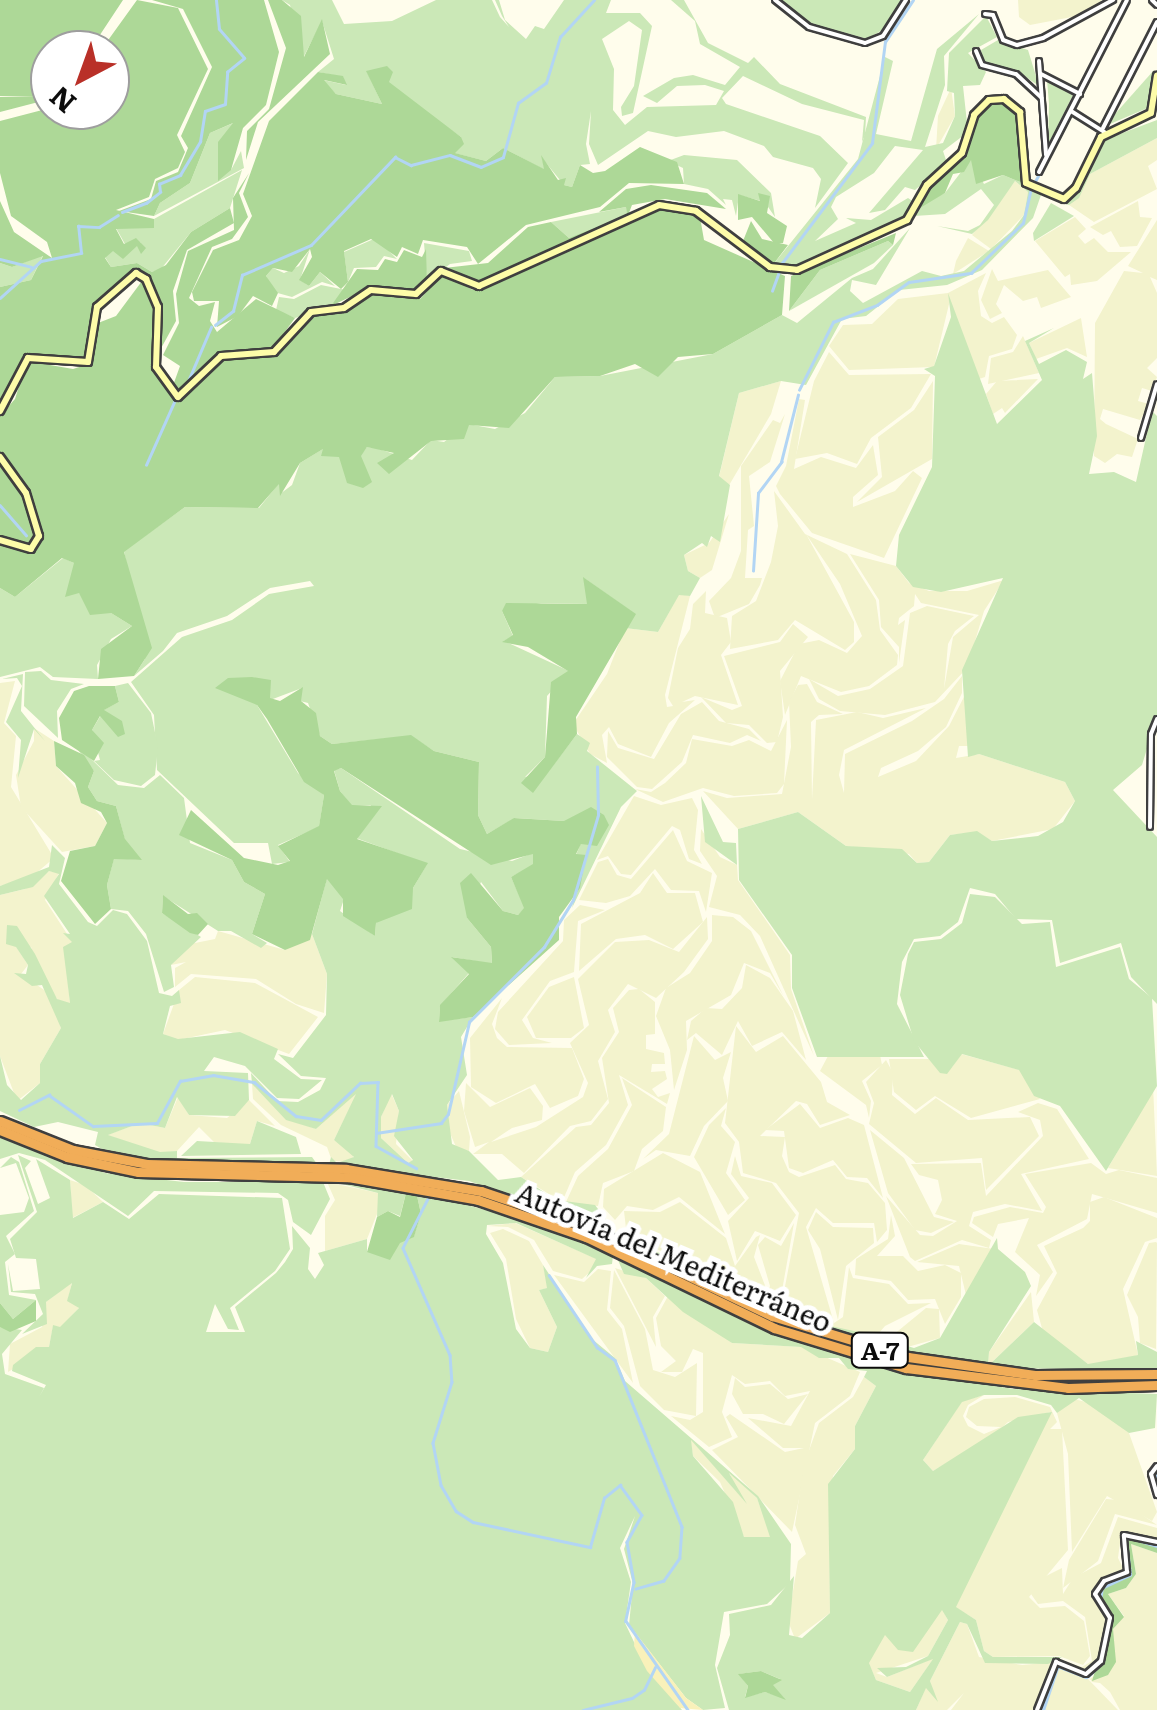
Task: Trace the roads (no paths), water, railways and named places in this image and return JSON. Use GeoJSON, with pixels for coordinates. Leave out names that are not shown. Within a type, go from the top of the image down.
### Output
{"type":"FeatureCollection","features":[{"type":"Feature","properties":{"kind":"highway"},"geometry":{"type":"LineString","coordinates":[[0,1119],[25,1134]]}},
{"type":"Feature","properties":{"kind":"highway","name":"Autovía del Mediterráneo"},"geometry":{"type":"LineString","coordinates":[[0,1130],[90,1153],[176,1167],[314,1173],[437,1186],[564,1218],[772,1316],[862,1346],[1002,1372],[1157,1374]]}},
{"type":"Feature","properties":{"kind":"highway","name":"Autovía del Mediterráneo"},"geometry":{"type":"LineString","coordinates":[[25,1134],[138,1172],[314,1173]]}},
{"type":"Feature","properties":{"kind":"highway","name":"Autovía del Mediterráneo"},"geometry":{"type":"LineString","coordinates":[[437,1186],[551,1223],[746,1316],[857,1356],[989,1382],[1157,1385]]}},
{"type":"Feature","properties":{"kind":"street"},"geometry":{"type":"LineString","coordinates":[[776,0],[809,27],[866,43],[884,36],[906,0]]}},
{"type":"Feature","properties":{"kind":"street"},"geometry":{"type":"LineString","coordinates":[[1040,172],[1127,0]]}},
{"type":"Feature","properties":{"kind":"street"},"geometry":{"type":"LineString","coordinates":[[1152,0],[1157,5]]}},
{"type":"Feature","properties":{"kind":"street"},"geometry":{"type":"LineString","coordinates":[[985,14],[996,21],[1003,40],[1017,45],[1108,1]]}},
{"type":"Feature","properties":{"kind":"street"},"geometry":{"type":"LineString","coordinates":[[0,412],[28,358],[88,362],[97,308],[136,274],[150,284],[158,307],[156,368],[178,397],[222,356],[274,352],[312,312],[344,308],[372,290],[416,294],[441,271],[479,286],[659,206],[696,211],[770,267],[797,270],[907,220],[927,185],[962,154],[974,116],[989,100],[1004,99],[1020,112],[1023,178],[1053,198],[1073,193],[1157,22]]}},
{"type":"Feature","properties":{"kind":"street"},"geometry":{"type":"LineString","coordinates":[[976,51],[982,64],[1016,74],[1045,102]]}},
{"type":"Feature","properties":{"kind":"street"},"geometry":{"type":"LineString","coordinates":[[1039,61],[1045,102],[1046,160]]}},
{"type":"Feature","properties":{"kind":"street"},"geometry":{"type":"LineString","coordinates":[[1041,74],[1080,94]]}},
{"type":"Feature","properties":{"kind":"street"},"geometry":{"type":"LineString","coordinates":[[1071,111],[1105,128],[1152,113],[1157,75]]}},
{"type":"Feature","properties":{"kind":"street"},"geometry":{"type":"LineString","coordinates":[[1141,438],[1157,385]]}},
{"type":"Feature","properties":{"kind":"street"},"geometry":{"type":"LineString","coordinates":[[0,457],[26,492],[39,536],[31,549],[0,540]]}},
{"type":"Feature","properties":{"kind":"street"},"geometry":{"type":"LineString","coordinates":[[1150,827],[1151,734],[1157,719]]}},
{"type":"Feature","properties":{"kind":"street"},"geometry":{"type":"LineString","coordinates":[[1157,1466],[1151,1474],[1157,1495]]}},
{"type":"Feature","properties":{"kind":"street"},"geometry":{"type":"LineString","coordinates":[[1037,1710],[1056,1662],[1086,1674],[1100,1660],[1110,1618],[1095,1594],[1104,1581],[1126,1572],[1124,1536],[1157,1542]]}},
{"type":"Feature","properties":{"kind":"waterway"},"geometry":{"type":"LineString","coordinates":[[122,212],[146,203],[160,192],[159,184],[180,175],[200,142],[205,111],[225,104],[227,72],[244,58],[219,29],[216,0]]}},
{"type":"Feature","properties":{"kind":"waterway"},"geometry":{"type":"LineString","coordinates":[[215,325],[233,311],[242,275],[311,245],[395,157],[411,165],[450,155],[481,167],[503,157],[518,103],[546,83],[560,37],[594,0]]}},
{"type":"Feature","properties":{"kind":"waterway"},"geometry":{"type":"LineString","coordinates":[[772,291],[782,263],[872,143],[885,42],[913,0]]}},
{"type":"Feature","properties":{"kind":"waterway"},"geometry":{"type":"LineString","coordinates":[[1034,183],[1038,176]]}},
{"type":"Feature","properties":{"kind":"waterway"},"geometry":{"type":"LineString","coordinates":[[799,390],[833,322],[877,305],[909,282],[971,273],[1023,223],[1031,189]]}},
{"type":"Feature","properties":{"kind":"waterway"},"geometry":{"type":"LineString","coordinates":[[0,298],[41,261],[81,253],[78,226],[99,227],[118,215]]}},
{"type":"Feature","properties":{"kind":"waterway"},"geometry":{"type":"LineString","coordinates":[[0,259],[31,267]]}},
{"type":"Feature","properties":{"kind":"waterway"},"geometry":{"type":"LineString","coordinates":[[186,386],[211,327]]}},
{"type":"Feature","properties":{"kind":"waterway"},"geometry":{"type":"LineString","coordinates":[[753,571],[758,493],[781,462],[798,395]]}},
{"type":"Feature","properties":{"kind":"waterway"},"geometry":{"type":"LineString","coordinates":[[146,465],[175,400]]}},
{"type":"Feature","properties":{"kind":"waterway"},"geometry":{"type":"LineString","coordinates":[[0,505],[26,535]]}},
{"type":"Feature","properties":{"kind":"waterway"},"geometry":{"type":"LineString","coordinates":[[376,1133],[441,1123],[448,1114],[469,1022],[544,947],[573,900],[598,815],[597,767]]}},
{"type":"Feature","properties":{"kind":"waterway"},"geometry":{"type":"LineString","coordinates":[[19,1110],[49,1095],[93,1126],[157,1123],[180,1081],[213,1075],[254,1082],[296,1116],[321,1120],[360,1083],[378,1082],[376,1146],[416,1168]]}},
{"type":"Feature","properties":{"kind":"waterway"},"geometry":{"type":"LineString","coordinates":[[429,1197],[403,1248],[450,1355],[452,1382],[433,1443],[441,1485],[456,1511],[473,1522],[590,1547],[604,1498],[620,1485],[642,1515],[627,1542],[634,1582],[626,1621],[688,1710]]}},
{"type":"Feature","properties":{"kind":"waterway"},"geometry":{"type":"LineString","coordinates":[[549,1275],[597,1347],[615,1360],[682,1527],[680,1558],[664,1581],[636,1589]]}},
{"type":"Feature","properties":{"kind":"waterway"},"geometry":{"type":"LineString","coordinates":[[1156,1486],[1157,1473]]}},
{"type":"Feature","properties":{"kind":"waterway"},"geometry":{"type":"LineString","coordinates":[[1099,1601],[1101,1587],[1129,1574],[1125,1539]]}},
{"type":"Feature","properties":{"kind":"waterway"},"geometry":{"type":"LineString","coordinates":[[1138,1539],[1157,1545]]}},
{"type":"Feature","properties":{"kind":"waterway"},"geometry":{"type":"LineString","coordinates":[[1088,1675],[1102,1661]]}},
{"type":"Feature","properties":{"kind":"waterway"},"geometry":{"type":"LineString","coordinates":[[1042,1710],[1057,1665],[1086,1676]]}},
{"type":"Feature","properties":{"kind":"waterway"},"geometry":{"type":"LineString","coordinates":[[583,1710],[632,1698],[644,1690],[655,1667]]}}]}
